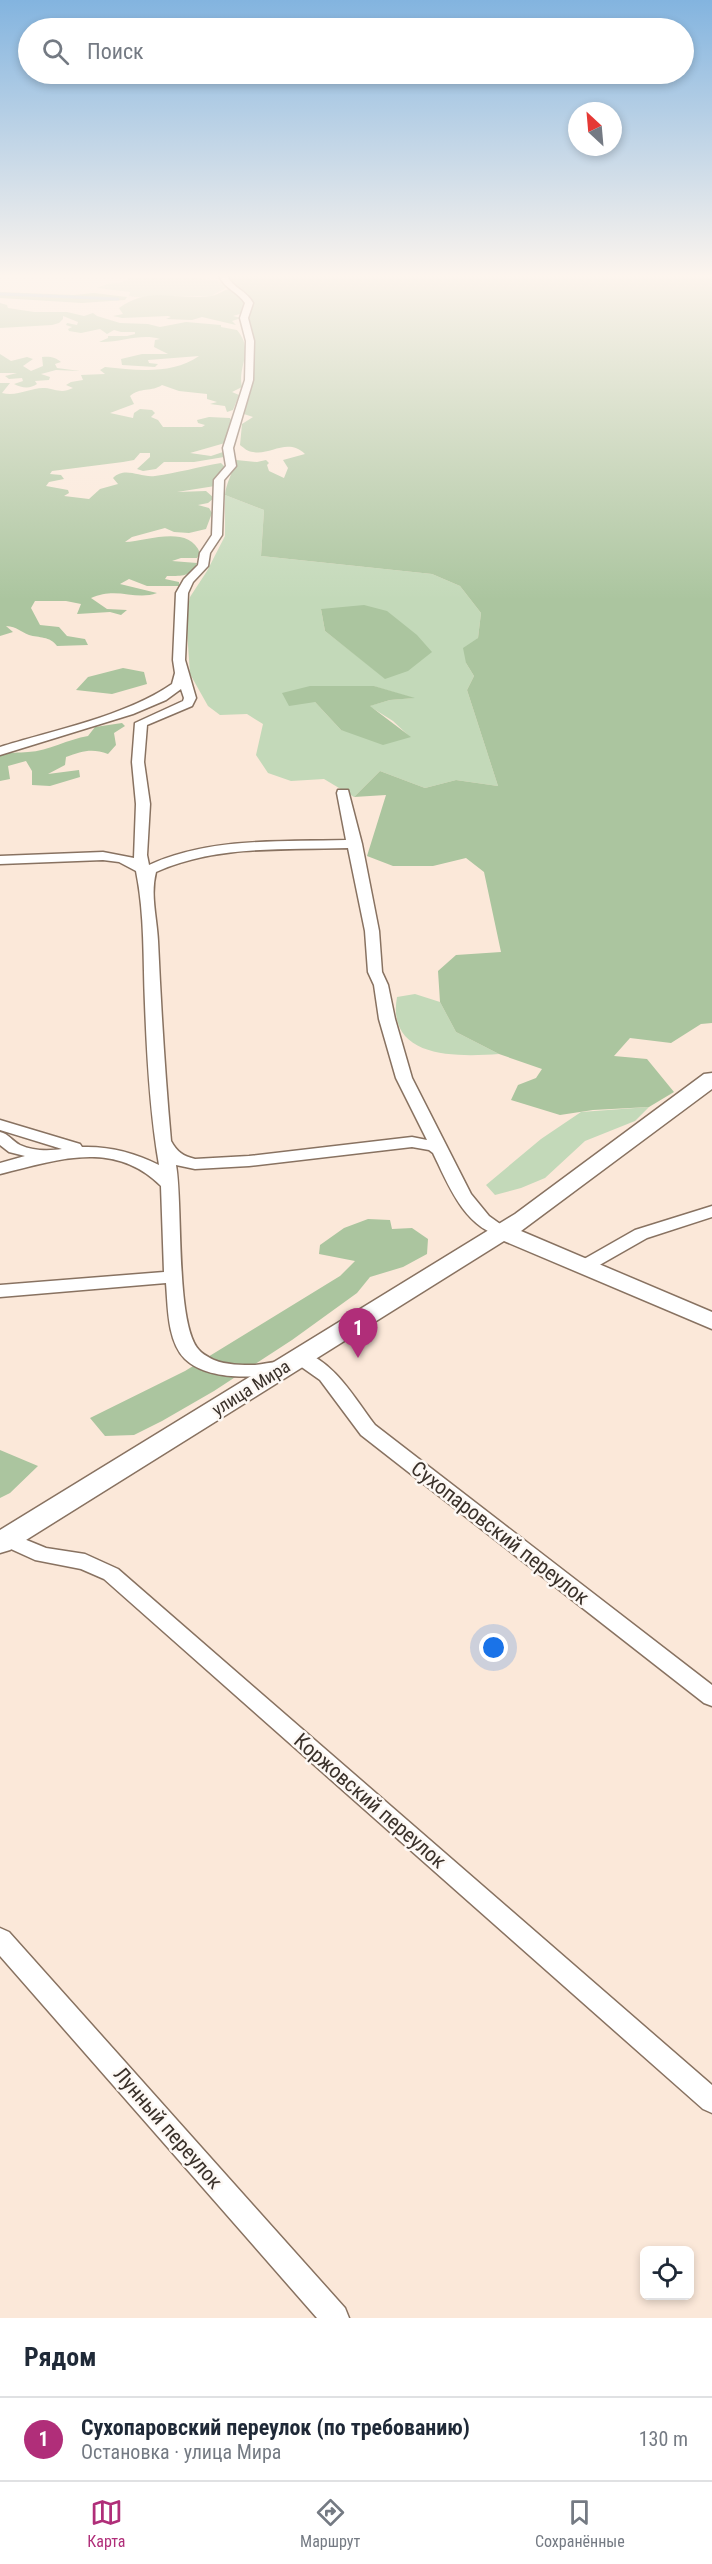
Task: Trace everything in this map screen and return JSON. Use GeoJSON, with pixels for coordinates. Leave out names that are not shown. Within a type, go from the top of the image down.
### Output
{"type":"FeatureCollection","features":[{"type":"Feature","properties":{"kind":"street"},"geometry":{"type":"LineString","coordinates":[[248,384],[228,448],[231,466],[219,480],[217,535],[205,553],[203,566],[188,581],[182,593],[179,642],[181,673],[190,698],[188,703],[141,723],[138,762],[143,804],[140,855],[144,877],[163,1141],[169,1184],[173,1277],[183,1338],[191,1354],[208,1365],[231,1370],[256,1371],[293,1361]]}},
{"type":"Feature","properties":{"kind":"street"},"geometry":{"type":"LineString","coordinates":[[0,751],[129,711],[172,691],[178,686],[181,673]]}},
{"type":"Feature","properties":{"kind":"street"},"geometry":{"type":"LineString","coordinates":[[129,711],[125,719],[140,737]]}},
{"type":"Feature","properties":{"kind":"street"},"geometry":{"type":"LineString","coordinates":[[343,793],[375,951],[375,972],[381,985],[389,1029],[404,1078],[463,1196],[483,1220],[501,1232],[712,1321]]}},
{"type":"Feature","properties":{"kind":"street"},"geometry":{"type":"LineString","coordinates":[[144,877],[150,870],[174,858],[192,854],[285,846],[355,844]]}},
{"type":"Feature","properties":{"kind":"street"},"geometry":{"type":"LineString","coordinates":[[0,860],[119,857],[133,862],[144,877]]}},
{"type":"Feature","properties":{"kind":"street","name":"улица Мира"},"geometry":{"type":"LineString","coordinates":[[3,1541],[523,1219],[712,1079]]}},
{"type":"Feature","properties":{"kind":"street"},"geometry":{"type":"LineString","coordinates":[[0,1125],[147,1164],[162,1174],[169,1184]]}},
{"type":"Feature","properties":{"kind":"street"},"geometry":{"type":"LineString","coordinates":[[0,1137],[15,1149],[44,1155]]}},
{"type":"Feature","properties":{"kind":"street"},"geometry":{"type":"LineString","coordinates":[[163,1141],[172,1156],[195,1164],[249,1161],[412,1142],[434,1146],[441,1151]]}},
{"type":"Feature","properties":{"kind":"street"},"geometry":{"type":"LineString","coordinates":[[0,1169],[44,1155],[70,1151],[95,1152]]}},
{"type":"Feature","properties":{"kind":"street"},"geometry":{"type":"LineString","coordinates":[[583,1267],[641,1234],[712,1211]]}},
{"type":"Feature","properties":{"kind":"street"},"geometry":{"type":"LineString","coordinates":[[0,1291],[173,1277]]}},
{"type":"Feature","properties":{"kind":"street","name":"Сухопаровский переулок"},"geometry":{"type":"LineString","coordinates":[[293,1361],[327,1376],[368,1430],[712,1697]]}},
{"type":"Feature","properties":{"kind":"street","name":"Коржовский переулок"},"geometry":{"type":"LineString","coordinates":[[3,1541],[42,1555],[85,1562],[111,1574],[712,2101]]}},
{"type":"Feature","properties":{"kind":"street","name":"Лунный переулок"},"geometry":{"type":"LineString","coordinates":[[0,1939],[335,2318]]}},
{"type":"Feature","properties":{"kind":"green space"},"geometry":{"type":"Polygon","coordinates":[[[0,384],[9,384],[2,393],[8,394],[40,388],[65,391],[73,388],[66,385],[242,384],[242,387],[232,392],[239,395],[233,410],[227,412],[225,406],[210,404],[217,402],[207,399],[207,394],[179,391],[162,385],[134,393],[130,396],[134,404],[110,413],[133,418],[134,413],[140,409],[152,410],[155,413],[151,417],[158,420],[163,427],[202,427],[205,425],[198,423],[197,420],[209,417],[230,418],[232,422],[225,443],[190,453],[211,456],[223,452],[227,454],[224,457],[194,462],[164,462],[156,469],[143,471],[137,469],[150,457],[150,453],[140,453],[134,460],[52,471],[50,474],[61,475],[64,479],[49,482],[46,486],[68,490],[69,493],[64,496],[89,499],[100,489],[118,484],[113,478],[123,473],[155,476],[221,463],[225,467],[215,486],[177,492],[206,491],[214,498],[208,503],[198,505],[209,508],[212,513],[206,529],[189,533],[174,532],[165,528],[132,537],[125,542],[167,536],[187,539],[195,544],[200,553],[197,558],[181,558],[172,561],[197,563],[195,568],[185,575],[167,576],[165,579],[179,582],[179,586],[147,586],[129,579],[120,584],[157,593],[141,595],[109,593],[91,598],[107,609],[127,610],[121,615],[110,612],[77,614],[81,604],[66,601],[35,601],[31,608],[40,625],[59,627],[67,636],[85,639],[88,645],[57,646],[48,639],[6,626],[13,632],[0,636],[0,384]]]}},
{"type":"Feature","properties":{"kind":"green space"},"geometry":{"type":"Polygon","coordinates":[[[15,384],[37,384],[34,386],[23,387],[15,384]]]}},
{"type":"Feature","properties":{"kind":"green space"},"geometry":{"type":"Polygon","coordinates":[[[250,384],[712,384],[712,1023],[701,1024],[671,1043],[630,1038],[614,1056],[647,1059],[674,1092],[649,1107],[593,1110],[560,1115],[511,1100],[518,1085],[536,1078],[542,1069],[499,1054],[456,1032],[440,1002],[438,971],[456,955],[501,952],[484,872],[466,858],[433,866],[393,866],[367,856],[386,795],[354,797],[380,771],[425,788],[456,780],[498,786],[467,690],[474,676],[466,663],[463,648],[478,638],[481,613],[460,586],[432,574],[261,556],[264,510],[225,495],[236,460],[257,462],[266,460],[269,463],[267,465],[269,471],[284,478],[288,468],[283,460],[305,454],[292,447],[259,453],[251,452],[240,445],[242,424],[253,417],[244,414],[250,384]]]}},
{"type":"Feature","properties":{"kind":"green space"},"geometry":{"type":"Polygon","coordinates":[[[225,495],[264,510],[261,556],[432,574],[460,586],[481,613],[478,638],[466,663],[474,676],[467,690],[498,786],[456,780],[425,788],[380,771],[354,797],[324,779],[291,781],[268,773],[256,755],[263,724],[247,714],[220,715],[208,706],[190,674],[186,616],[190,597],[207,571],[225,536],[225,495]],[[321,609],[325,631],[385,678],[321,609]],[[373,686],[315,702],[341,730],[410,737],[393,721],[369,706],[390,700],[413,698],[373,686]]]}},
{"type":"Feature","properties":{"kind":"green space"},"geometry":{"type":"Polygon","coordinates":[[[364,605],[387,611],[417,635],[432,652],[408,671],[385,679],[325,631],[321,609],[364,605]]]}},
{"type":"Feature","properties":{"kind":"green space"},"geometry":{"type":"Polygon","coordinates":[[[123,668],[144,672],[147,684],[112,694],[76,690],[88,677],[123,668]]]}},
{"type":"Feature","properties":{"kind":"green space"},"geometry":{"type":"Polygon","coordinates":[[[310,686],[374,686],[415,698],[390,700],[370,706],[411,737],[383,745],[341,730],[315,702],[289,706],[282,693],[310,686]]]}},
{"type":"Feature","properties":{"kind":"green space"},"geometry":{"type":"Polygon","coordinates":[[[122,723],[125,726],[114,733],[116,745],[108,754],[92,751],[66,757],[65,765],[48,774],[79,770],[80,777],[50,786],[32,785],[32,771],[26,761],[8,766],[10,779],[0,781],[0,754],[43,750],[88,736],[95,727],[122,723]]]}},
{"type":"Feature","properties":{"kind":"green space"},"geometry":{"type":"Polygon","coordinates":[[[415,994],[440,1002],[456,1032],[499,1054],[445,1054],[413,1043],[402,1032],[397,1017],[397,997],[415,994]]]}},
{"type":"Feature","properties":{"kind":"green space"},"geometry":{"type":"Polygon","coordinates":[[[649,1107],[635,1121],[585,1141],[545,1178],[495,1195],[486,1185],[541,1139],[581,1112],[649,1107]]]}},
{"type":"Feature","properties":{"kind":"green space"},"geometry":{"type":"Polygon","coordinates":[[[368,1219],[390,1220],[392,1229],[412,1228],[428,1239],[427,1254],[403,1267],[370,1277],[357,1293],[292,1340],[214,1391],[134,1435],[105,1436],[90,1418],[185,1371],[340,1276],[355,1261],[319,1254],[320,1245],[344,1228],[368,1219]]]}},
{"type":"Feature","properties":{"kind":"green space"},"geometry":{"type":"Polygon","coordinates":[[[0,1450],[38,1466],[10,1493],[0,1498],[0,1450]]]}},
{"type":"Feature","properties":{"kind":"place","name":"Сухопаровский переулок (по требованию)"},"geometry":{"type":"Point","coordinates":[358,1358]}}]}
